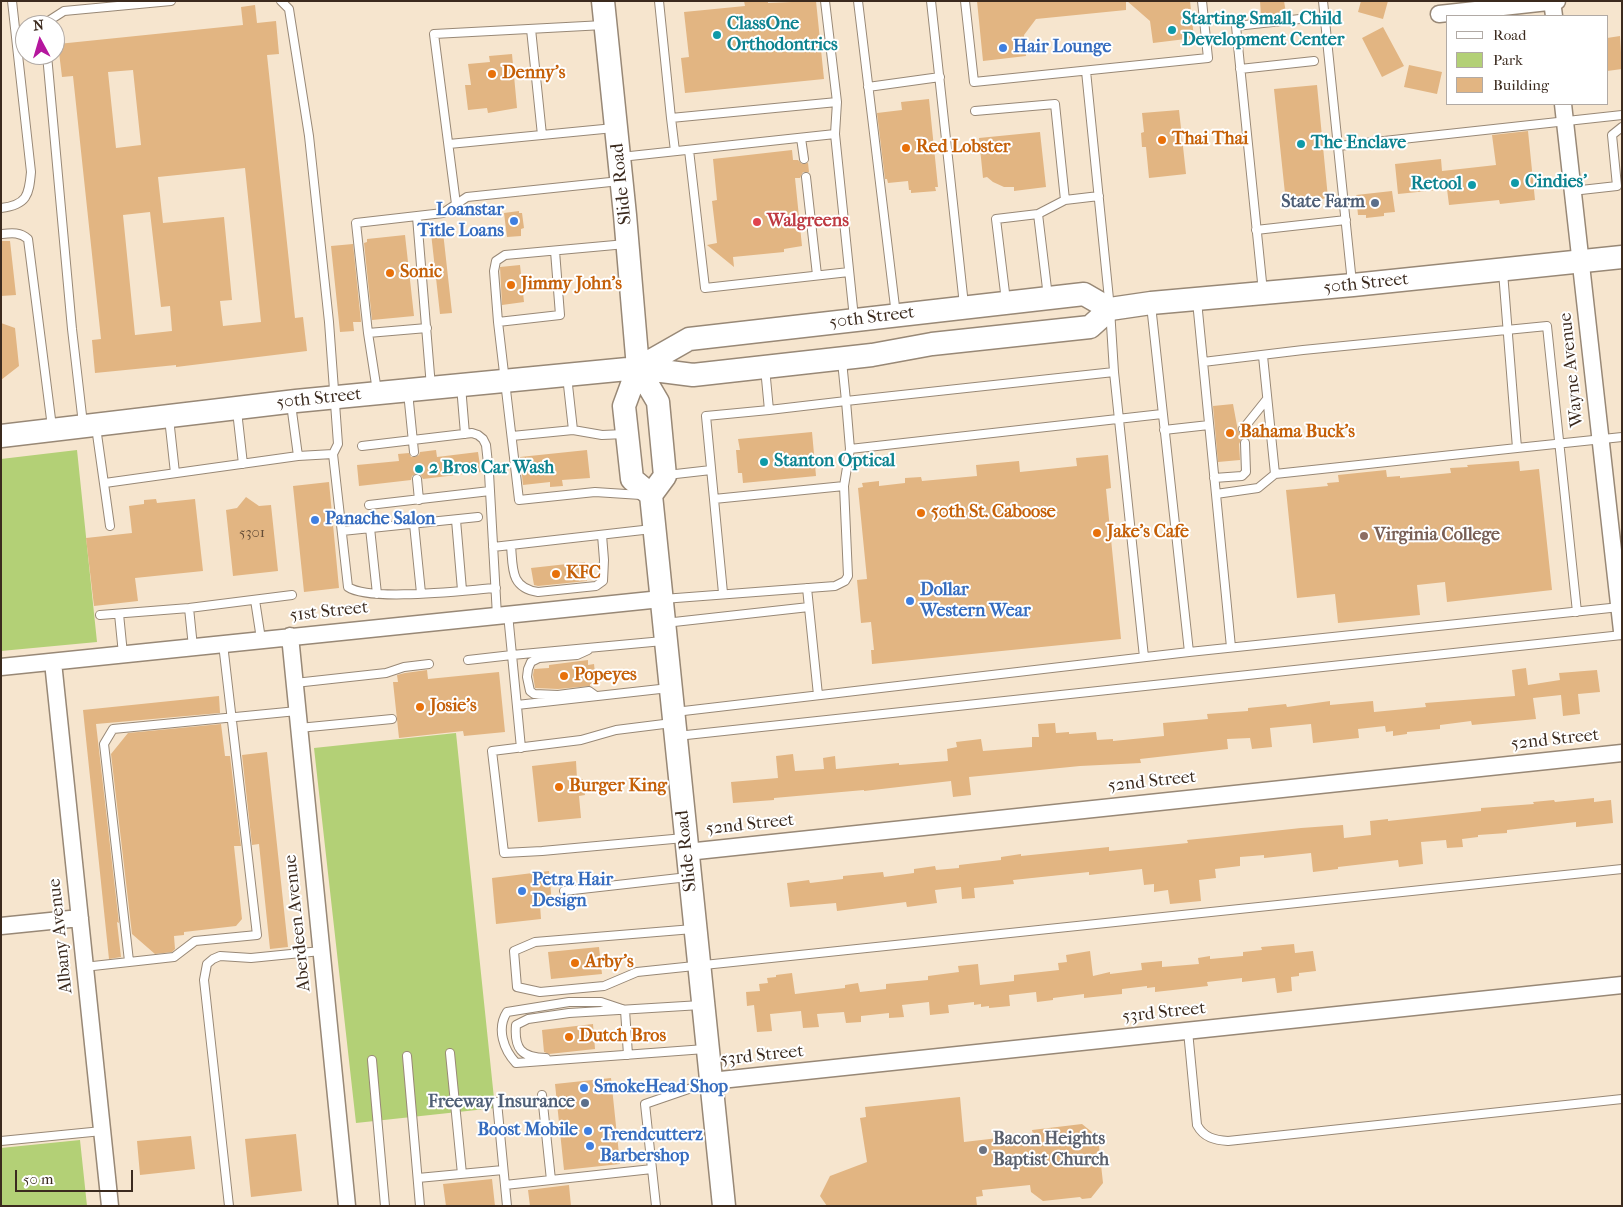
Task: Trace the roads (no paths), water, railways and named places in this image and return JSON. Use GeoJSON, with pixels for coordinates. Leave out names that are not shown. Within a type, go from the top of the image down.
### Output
{"type":"FeatureCollection","features":[{"type":"Feature","properties":{"kind":"main road","name":"Slide Road"},"geometry":{"type":"LineString","coordinates":[[603,1],[622,181],[638,368],[624,406],[632,479],[651,495],[724,1206]]}},
{"type":"Feature","properties":{"kind":"main road","name":"50th Street"},"geometry":{"type":"LineString","coordinates":[[1,436],[335,397],[567,374],[638,368],[693,375],[872,355],[932,344],[1090,327],[1110,309],[1622,257]]}},
{"type":"Feature","properties":{"kind":"main road","name":"50th Street"},"geometry":{"type":"LineString","coordinates":[[638,368],[689,340],[1084,294],[1110,309]]}},
{"type":"Feature","properties":{"kind":"main road","name":"Slide Road"},"geometry":{"type":"LineString","coordinates":[[638,368],[658,402],[665,476]]}},
{"type":"Feature","properties":{"kind":"main road"},"geometry":{"type":"LineString","coordinates":[[651,495],[665,476]]}},
{"type":"Feature","properties":{"kind":"street"},"geometry":{"type":"LineString","coordinates":[[1439,14],[1557,1]]}},
{"type":"Feature","properties":{"kind":"street"},"geometry":{"type":"LineString","coordinates":[[1552,2],[1554,15]]}},
{"type":"Feature","properties":{"kind":"street","name":"Wayne Avenue"},"geometry":{"type":"LineString","coordinates":[[1563,105],[1622,631]]}},
{"type":"Feature","properties":{"kind":"street","name":"51st Street"},"geometry":{"type":"LineString","coordinates":[[1,667],[661,599]]}},
{"type":"Feature","properties":{"kind":"street","name":"Aberdeen Avenue"},"geometry":{"type":"LineString","coordinates":[[290,636],[347,1206]]}},
{"type":"Feature","properties":{"kind":"street","name":"Albany Avenue"},"geometry":{"type":"LineString","coordinates":[[54,662],[110,1206]]}},
{"type":"Feature","properties":{"kind":"street","name":"52nd Street"},"geometry":{"type":"LineString","coordinates":[[687,845],[1622,753]]}},
{"type":"Feature","properties":{"kind":"street"},"geometry":{"type":"LineString","coordinates":[[1,926],[80,918]]}},
{"type":"Feature","properties":{"kind":"street","name":"53rd Street"},"geometry":{"type":"LineString","coordinates":[[711,1081],[1622,985]]}},
{"type":"Feature","properties":{"kind":"lane"},"geometry":{"type":"LineString","coordinates":[[1,208],[21,203],[28,194],[31,172],[12,1]]}},
{"type":"Feature","properties":{"kind":"lane"},"geometry":{"type":"LineString","coordinates":[[58,15],[64,11],[171,1]]}},
{"type":"Feature","properties":{"kind":"lane"},"geometry":{"type":"LineString","coordinates":[[280,1],[288,9],[309,136],[332,356],[338,444],[333,454],[348,587],[353,590],[385,595],[496,588]]}},
{"type":"Feature","properties":{"kind":"lane"},"geometry":{"type":"LineString","coordinates":[[659,1],[675,151]]}},
{"type":"Feature","properties":{"kind":"lane"},"geometry":{"type":"LineString","coordinates":[[825,1],[837,102],[835,134],[854,320]]}},
{"type":"Feature","properties":{"kind":"lane"},"geometry":{"type":"LineString","coordinates":[[858,1],[896,315]]}},
{"type":"Feature","properties":{"kind":"lane"},"geometry":{"type":"LineString","coordinates":[[931,1],[964,307]]}},
{"type":"Feature","properties":{"kind":"lane"},"geometry":{"type":"LineString","coordinates":[[965,1],[974,82],[1208,58],[1202,1]]}},
{"type":"Feature","properties":{"kind":"lane"},"geometry":{"type":"LineString","coordinates":[[1323,1],[1352,285]]}},
{"type":"Feature","properties":{"kind":"lane"},"geometry":{"type":"LineString","coordinates":[[1263,294],[1236,26],[1309,18]]}},
{"type":"Feature","properties":{"kind":"lane"},"geometry":{"type":"LineString","coordinates":[[456,204],[434,34],[605,25]]}},
{"type":"Feature","properties":{"kind":"lane"},"geometry":{"type":"LineString","coordinates":[[531,29],[542,135]]}},
{"type":"Feature","properties":{"kind":"lane"},"geometry":{"type":"LineString","coordinates":[[1240,68],[1314,61]]}},
{"type":"Feature","properties":{"kind":"lane"},"geometry":{"type":"LineString","coordinates":[[47,65],[78,373],[105,483],[110,526]]}},
{"type":"Feature","properties":{"kind":"lane"},"geometry":{"type":"LineString","coordinates":[[1086,71],[1110,309],[1114,372],[1144,657]]}},
{"type":"Feature","properties":{"kind":"lane"},"geometry":{"type":"LineString","coordinates":[[868,87],[940,77]]}},
{"type":"Feature","properties":{"kind":"lane"},"geometry":{"type":"LineString","coordinates":[[671,118],[837,102]]}},
{"type":"Feature","properties":{"kind":"lane"},"geometry":{"type":"LineString","coordinates":[[975,111],[1055,104],[1065,200]]}},
{"type":"Feature","properties":{"kind":"lane"},"geometry":{"type":"LineString","coordinates":[[1338,146],[1622,115]]}},
{"type":"Feature","properties":{"kind":"lane"},"geometry":{"type":"LineString","coordinates":[[1572,191],[1617,186],[1612,135],[1622,127]]}},
{"type":"Feature","properties":{"kind":"lane"},"geometry":{"type":"LineString","coordinates":[[449,144],[616,128]]}},
{"type":"Feature","properties":{"kind":"lane"},"geometry":{"type":"LineString","coordinates":[[619,157],[835,134]]}},
{"type":"Feature","properties":{"kind":"lane"},"geometry":{"type":"LineString","coordinates":[[801,138],[804,159]]}},
{"type":"Feature","properties":{"kind":"lane"},"geometry":{"type":"LineString","coordinates":[[689,150],[705,288],[850,272]]}},
{"type":"Feature","properties":{"kind":"lane"},"geometry":{"type":"LineString","coordinates":[[806,177],[817,275]]}},
{"type":"Feature","properties":{"kind":"lane"},"geometry":{"type":"LineString","coordinates":[[377,393],[368,333],[356,224],[443,213],[467,197],[622,181]]}},
{"type":"Feature","properties":{"kind":"lane"},"geometry":{"type":"LineString","coordinates":[[1006,302],[996,219],[1038,214],[1065,200],[1099,196]]}},
{"type":"Feature","properties":{"kind":"lane"},"geometry":{"type":"LineString","coordinates":[[1038,214],[1048,297]]}},
{"type":"Feature","properties":{"kind":"lane"},"geometry":{"type":"LineString","coordinates":[[417,217],[431,387]]}},
{"type":"Feature","properties":{"kind":"lane"},"geometry":{"type":"LineString","coordinates":[[1256,230],[1346,220]]}},
{"type":"Feature","properties":{"kind":"lane"},"geometry":{"type":"LineString","coordinates":[[1,234],[23,234],[28,239],[52,430]]}},
{"type":"Feature","properties":{"kind":"lane"},"geometry":{"type":"LineString","coordinates":[[628,244],[505,255],[496,261],[494,271],[498,322],[519,500],[595,492],[651,495]]}},
{"type":"Feature","properties":{"kind":"lane"},"geometry":{"type":"LineString","coordinates":[[498,322],[560,315],[555,251]]}},
{"type":"Feature","properties":{"kind":"lane"},"geometry":{"type":"LineString","coordinates":[[1503,270],[1517,448]]}},
{"type":"Feature","properties":{"kind":"lane"},"geometry":{"type":"LineString","coordinates":[[1197,300],[1231,647]]}},
{"type":"Feature","properties":{"kind":"lane"},"geometry":{"type":"LineString","coordinates":[[1151,304],[1189,652]]}},
{"type":"Feature","properties":{"kind":"lane"},"geometry":{"type":"LineString","coordinates":[[1203,362],[1547,326],[1577,612]]}},
{"type":"Feature","properties":{"kind":"lane"},"geometry":{"type":"LineString","coordinates":[[368,333],[427,328]]}},
{"type":"Feature","properties":{"kind":"lane"},"geometry":{"type":"LineString","coordinates":[[1263,356],[1275,474]]}},
{"type":"Feature","properties":{"kind":"lane"},"geometry":{"type":"LineString","coordinates":[[661,599],[835,586],[845,581],[848,576],[844,486],[850,449],[841,358]]}},
{"type":"Feature","properties":{"kind":"lane"},"geometry":{"type":"LineString","coordinates":[[765,366],[769,410]]}},
{"type":"Feature","properties":{"kind":"lane"},"geometry":{"type":"LineString","coordinates":[[723,593],[706,416],[1114,372]]}},
{"type":"Feature","properties":{"kind":"lane"},"geometry":{"type":"LineString","coordinates":[[567,374],[573,430]]}},
{"type":"Feature","properties":{"kind":"lane"},"geometry":{"type":"LineString","coordinates":[[460,384],[465,434]]}},
{"type":"Feature","properties":{"kind":"lane"},"geometry":{"type":"LineString","coordinates":[[408,390],[414,452]]}},
{"type":"Feature","properties":{"kind":"lane"},"geometry":{"type":"LineString","coordinates":[[1243,429],[1268,399]]}},
{"type":"Feature","properties":{"kind":"lane"},"geometry":{"type":"LineString","coordinates":[[291,402],[298,456]]}},
{"type":"Feature","properties":{"kind":"lane"},"geometry":{"type":"LineString","coordinates":[[237,408],[242,464]]}},
{"type":"Feature","properties":{"kind":"lane"},"geometry":{"type":"LineString","coordinates":[[850,449],[1162,414]]}},
{"type":"Feature","properties":{"kind":"lane"},"geometry":{"type":"LineString","coordinates":[[168,416],[175,473]]}},
{"type":"Feature","properties":{"kind":"lane"},"geometry":{"type":"LineString","coordinates":[[1164,430],[1209,425]]}},
{"type":"Feature","properties":{"kind":"lane"},"geometry":{"type":"LineString","coordinates":[[512,436],[573,430],[602,435],[627,433]]}},
{"type":"Feature","properties":{"kind":"lane"},"geometry":{"type":"LineString","coordinates":[[362,446],[465,434],[478,435],[483,439],[488,464],[496,588],[512,654],[521,748]]}},
{"type":"Feature","properties":{"kind":"lane"},"geometry":{"type":"LineString","coordinates":[[1216,494],[1258,488],[1275,474],[1622,437]]}},
{"type":"Feature","properties":{"kind":"lane"},"geometry":{"type":"LineString","coordinates":[[1214,478],[1242,476],[1246,472],[1245,443]]}},
{"type":"Feature","properties":{"kind":"lane"},"geometry":{"type":"LineString","coordinates":[[105,483],[298,456],[333,454]]}},
{"type":"Feature","properties":{"kind":"lane"},"geometry":{"type":"LineString","coordinates":[[665,476],[711,470]]}},
{"type":"Feature","properties":{"kind":"lane"},"geometry":{"type":"LineString","coordinates":[[417,479],[419,500]]}},
{"type":"Feature","properties":{"kind":"lane"},"geometry":{"type":"LineString","coordinates":[[714,499],[844,486]]}},
{"type":"Feature","properties":{"kind":"lane"},"geometry":{"type":"LineString","coordinates":[[369,505],[490,491]]}},
{"type":"Feature","properties":{"kind":"lane"},"geometry":{"type":"LineString","coordinates":[[342,531],[478,517]]}},
{"type":"Feature","properties":{"kind":"lane"},"geometry":{"type":"LineString","coordinates":[[456,520],[462,590]]}},
{"type":"Feature","properties":{"kind":"lane"},"geometry":{"type":"LineString","coordinates":[[414,524],[421,593]]}},
{"type":"Feature","properties":{"kind":"lane"},"geometry":{"type":"LineString","coordinates":[[370,528],[377,594]]}},
{"type":"Feature","properties":{"kind":"lane"},"geometry":{"type":"LineString","coordinates":[[493,547],[654,529]]}},
{"type":"Feature","properties":{"kind":"lane"},"geometry":{"type":"LineString","coordinates":[[511,545],[514,577],[518,584],[530,591],[538,592],[596,586],[603,581],[602,535]]}},
{"type":"Feature","properties":{"kind":"lane"},"geometry":{"type":"LineString","coordinates":[[807,588],[818,695]]}},
{"type":"Feature","properties":{"kind":"lane"},"geometry":{"type":"LineString","coordinates":[[100,615],[189,608],[292,596]]}},
{"type":"Feature","properties":{"kind":"lane"},"geometry":{"type":"LineString","coordinates":[[255,600],[261,639]]}},
{"type":"Feature","properties":{"kind":"lane"},"geometry":{"type":"LineString","coordinates":[[468,660],[512,654],[592,648],[664,632],[809,607]]}},
{"type":"Feature","properties":{"kind":"lane"},"geometry":{"type":"LineString","coordinates":[[674,724],[818,695],[1231,647],[1620,607]]}},
{"type":"Feature","properties":{"kind":"lane"},"geometry":{"type":"LineString","coordinates":[[189,608],[193,647]]}},
{"type":"Feature","properties":{"kind":"lane"},"geometry":{"type":"LineString","coordinates":[[119,614],[123,654]]}},
{"type":"Feature","properties":{"kind":"lane"},"geometry":{"type":"LineString","coordinates":[[687,845],[504,853],[492,751],[581,740],[616,730],[674,724],[1622,636]]}},
{"type":"Feature","properties":{"kind":"lane"},"geometry":{"type":"LineString","coordinates":[[84,967],[174,957],[195,941],[257,935],[223,644]]}},
{"type":"Feature","properties":{"kind":"lane"},"geometry":{"type":"LineString","coordinates":[[592,648],[577,655],[539,658],[531,662],[527,677],[530,691],[534,694],[558,695],[589,692],[596,696]]}},
{"type":"Feature","properties":{"kind":"lane"},"geometry":{"type":"LineString","coordinates":[[294,683],[386,673],[429,664]]}},
{"type":"Feature","properties":{"kind":"lane"},"geometry":{"type":"LineString","coordinates":[[517,705],[670,688]]}},
{"type":"Feature","properties":{"kind":"lane"},"geometry":{"type":"LineString","coordinates":[[129,961],[104,744],[113,729],[297,711]]}},
{"type":"Feature","properties":{"kind":"lane"},"geometry":{"type":"LineString","coordinates":[[299,728],[392,719]]}},
{"type":"Feature","properties":{"kind":"lane"},"geometry":{"type":"LineString","coordinates":[[696,929],[535,942],[514,951],[518,986],[540,992],[604,986],[637,972],[1622,869]]}},
{"type":"Feature","properties":{"kind":"lane"},"geometry":{"type":"LineString","coordinates":[[564,891],[690,877]]}},
{"type":"Feature","properties":{"kind":"lane"},"geometry":{"type":"LineString","coordinates":[[229,1206],[204,971],[207,964],[220,956],[251,958],[321,951]]}},
{"type":"Feature","properties":{"kind":"lane"},"geometry":{"type":"LineString","coordinates":[[625,1010],[601,1002],[569,1002],[507,1012],[502,1020],[502,1037],[508,1055],[516,1063],[708,1049]]}},
{"type":"Feature","properties":{"kind":"lane"},"geometry":{"type":"LineString","coordinates":[[611,1056],[607,1052],[543,1058],[526,1055],[519,1049],[515,1038],[516,1024],[569,1012],[704,1004]]}},
{"type":"Feature","properties":{"kind":"lane"},"geometry":{"type":"LineString","coordinates":[[625,1010],[628,1055]]}},
{"type":"Feature","properties":{"kind":"lane"},"geometry":{"type":"LineString","coordinates":[[1188,1031],[1197,1125],[1206,1136],[1218,1140],[1228,1141],[1622,1099]]}},
{"type":"Feature","properties":{"kind":"lane"},"geometry":{"type":"LineString","coordinates":[[450,1054],[462,1174]]}},
{"type":"Feature","properties":{"kind":"lane"},"geometry":{"type":"LineString","coordinates":[[407,1056],[420,1206]]}},
{"type":"Feature","properties":{"kind":"lane"},"geometry":{"type":"LineString","coordinates":[[372,1060],[385,1206]]}},
{"type":"Feature","properties":{"kind":"lane"},"geometry":{"type":"LineString","coordinates":[[656,1206],[645,1104],[711,1081]]}},
{"type":"Feature","properties":{"kind":"lane"},"geometry":{"type":"LineString","coordinates":[[542,1095],[551,1180]]}},
{"type":"Feature","properties":{"kind":"lane"},"geometry":{"type":"LineString","coordinates":[[497,1102],[507,1206]]}},
{"type":"Feature","properties":{"kind":"lane"},"geometry":{"type":"LineString","coordinates":[[1,1141],[102,1131]]}},
{"type":"Feature","properties":{"kind":"lane"},"geometry":{"type":"LineString","coordinates":[[505,1185],[652,1169]]}},
{"type":"Feature","properties":{"kind":"lane"},"geometry":{"type":"LineString","coordinates":[[418,1178],[504,1170]]}},
{"type":"Feature","properties":{"kind":"place","name":"Starting Small, Child Development Center"},"geometry":{"type":"Point","coordinates":[1172,30]}},
{"type":"Feature","properties":{"kind":"place","name":"ClassOne Orthodontrics"},"geometry":{"type":"Point","coordinates":[717,35]}},
{"type":"Feature","properties":{"kind":"place","name":"Hair Lounge"},"geometry":{"type":"Point","coordinates":[1003,48]}},
{"type":"Feature","properties":{"kind":"place","name":"Denny's"},"geometry":{"type":"Point","coordinates":[492,74]}},
{"type":"Feature","properties":{"kind":"place","name":"Thai Thai"},"geometry":{"type":"Point","coordinates":[1162,140]}},
{"type":"Feature","properties":{"kind":"place","name":"The Enclave"},"geometry":{"type":"Point","coordinates":[1301,144]}},
{"type":"Feature","properties":{"kind":"place","name":"Red Lobster"},"geometry":{"type":"Point","coordinates":[906,148]}},
{"type":"Feature","properties":{"kind":"place","name":"Cindies'"},"geometry":{"type":"Point","coordinates":[1515,183]}},
{"type":"Feature","properties":{"kind":"place","name":"Retool"},"geometry":{"type":"Point","coordinates":[1472,185]}},
{"type":"Feature","properties":{"kind":"place","name":"State Farm"},"geometry":{"type":"Point","coordinates":[1375,203]}},
{"type":"Feature","properties":{"kind":"place","name":"Loanstar Title Loans"},"geometry":{"type":"Point","coordinates":[514,221]}},
{"type":"Feature","properties":{"kind":"place","name":"Walgreens"},"geometry":{"type":"Point","coordinates":[757,222]}},
{"type":"Feature","properties":{"kind":"place","name":"Sonic"},"geometry":{"type":"Point","coordinates":[390,273]}},
{"type":"Feature","properties":{"kind":"place","name":"Jimmy John's"},"geometry":{"type":"Point","coordinates":[511,285]}},
{"type":"Feature","properties":{"kind":"place","name":"Bahama Buck's"},"geometry":{"type":"Point","coordinates":[1230,433]}},
{"type":"Feature","properties":{"kind":"place","name":"Stanton Optical"},"geometry":{"type":"Point","coordinates":[764,462]}},
{"type":"Feature","properties":{"kind":"place","name":"2 Bros Car Wash"},"geometry":{"type":"Point","coordinates":[419,469]}},
{"type":"Feature","properties":{"kind":"place","name":"50th St. Caboose"},"geometry":{"type":"Point","coordinates":[921,513]}},
{"type":"Feature","properties":{"kind":"place","name":"Panache Salon"},"geometry":{"type":"Point","coordinates":[315,520]}},
{"type":"Feature","properties":{"kind":"place","name":"Jake's Cafe"},"geometry":{"type":"Point","coordinates":[1097,533]}},
{"type":"Feature","properties":{"kind":"place","name":"Virginia College"},"geometry":{"type":"Point","coordinates":[1364,536]}},
{"type":"Feature","properties":{"kind":"place","name":"KFC"},"geometry":{"type":"Point","coordinates":[556,574]}},
{"type":"Feature","properties":{"kind":"place","name":"Dollar Western Wear"},"geometry":{"type":"Point","coordinates":[910,601]}},
{"type":"Feature","properties":{"kind":"place","name":"Popeyes"},"geometry":{"type":"Point","coordinates":[564,676]}},
{"type":"Feature","properties":{"kind":"place","name":"Josie's"},"geometry":{"type":"Point","coordinates":[420,707]}},
{"type":"Feature","properties":{"kind":"place","name":"Burger King"},"geometry":{"type":"Point","coordinates":[559,787]}},
{"type":"Feature","properties":{"kind":"place","name":"Petra Hair Design"},"geometry":{"type":"Point","coordinates":[522,891]}},
{"type":"Feature","properties":{"kind":"place","name":"Arby's"},"geometry":{"type":"Point","coordinates":[575,963]}},
{"type":"Feature","properties":{"kind":"place","name":"Dutch Bros"},"geometry":{"type":"Point","coordinates":[569,1037]}},
{"type":"Feature","properties":{"kind":"place","name":"SmokeHead Shop"},"geometry":{"type":"Point","coordinates":[584,1088]}},
{"type":"Feature","properties":{"kind":"place","name":"Freeway Insurance"},"geometry":{"type":"Point","coordinates":[585,1103]}},
{"type":"Feature","properties":{"kind":"place","name":"Boost Mobile"},"geometry":{"type":"Point","coordinates":[588,1131]}},
{"type":"Feature","properties":{"kind":"place","name":"Trendcutterz Barbershop"},"geometry":{"type":"Point","coordinates":[590,1146]}},
{"type":"Feature","properties":{"kind":"place","name":"Bacon Heights Baptist Church"},"geometry":{"type":"Point","coordinates":[983,1150]}}]}
